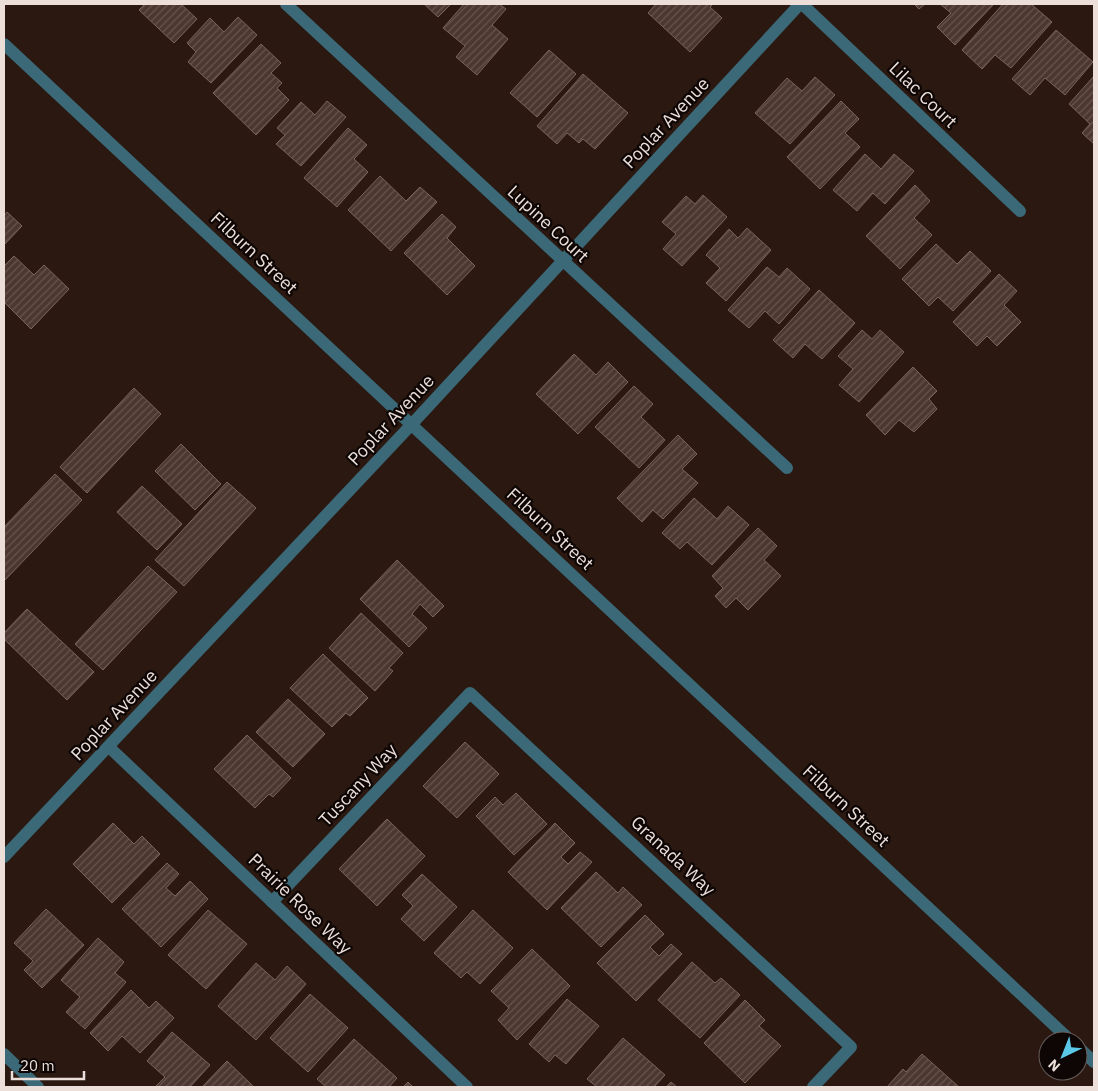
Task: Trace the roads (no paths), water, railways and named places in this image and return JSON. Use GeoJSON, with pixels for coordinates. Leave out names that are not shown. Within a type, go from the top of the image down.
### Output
{"type":"FeatureCollection","features":[{"type":"Feature","properties":{"kind":"street","name":"Lupine Court"},"geometry":{"type":"LineString","coordinates":[[286,4],[561,261],[787,468]]}},
{"type":"Feature","properties":{"kind":"street","name":"Poplar Avenue"},"geometry":{"type":"LineString","coordinates":[[4,856],[412,424],[801,4]]}},
{"type":"Feature","properties":{"kind":"street","name":"Lilac Court"},"geometry":{"type":"LineString","coordinates":[[801,4],[1020,211]]}},
{"type":"Feature","properties":{"kind":"street","name":"Filburn Street"},"geometry":{"type":"LineString","coordinates":[[4,44],[1060,1031]]}},
{"type":"Feature","properties":{"kind":"street","name":"Tuscany Way"},"geometry":{"type":"LineString","coordinates":[[272,902],[470,693]]}},
{"type":"Feature","properties":{"kind":"street","name":"Granada Way"},"geometry":{"type":"LineString","coordinates":[[470,693],[850,1047],[813,1087]]}},
{"type":"Feature","properties":{"kind":"street","name":"Prairie Rose Way"},"geometry":{"type":"LineString","coordinates":[[109,747],[467,1087]]}},
{"type":"Feature","properties":{"kind":"street"},"geometry":{"type":"LineString","coordinates":[[4,1054],[38,1087]]}}]}
